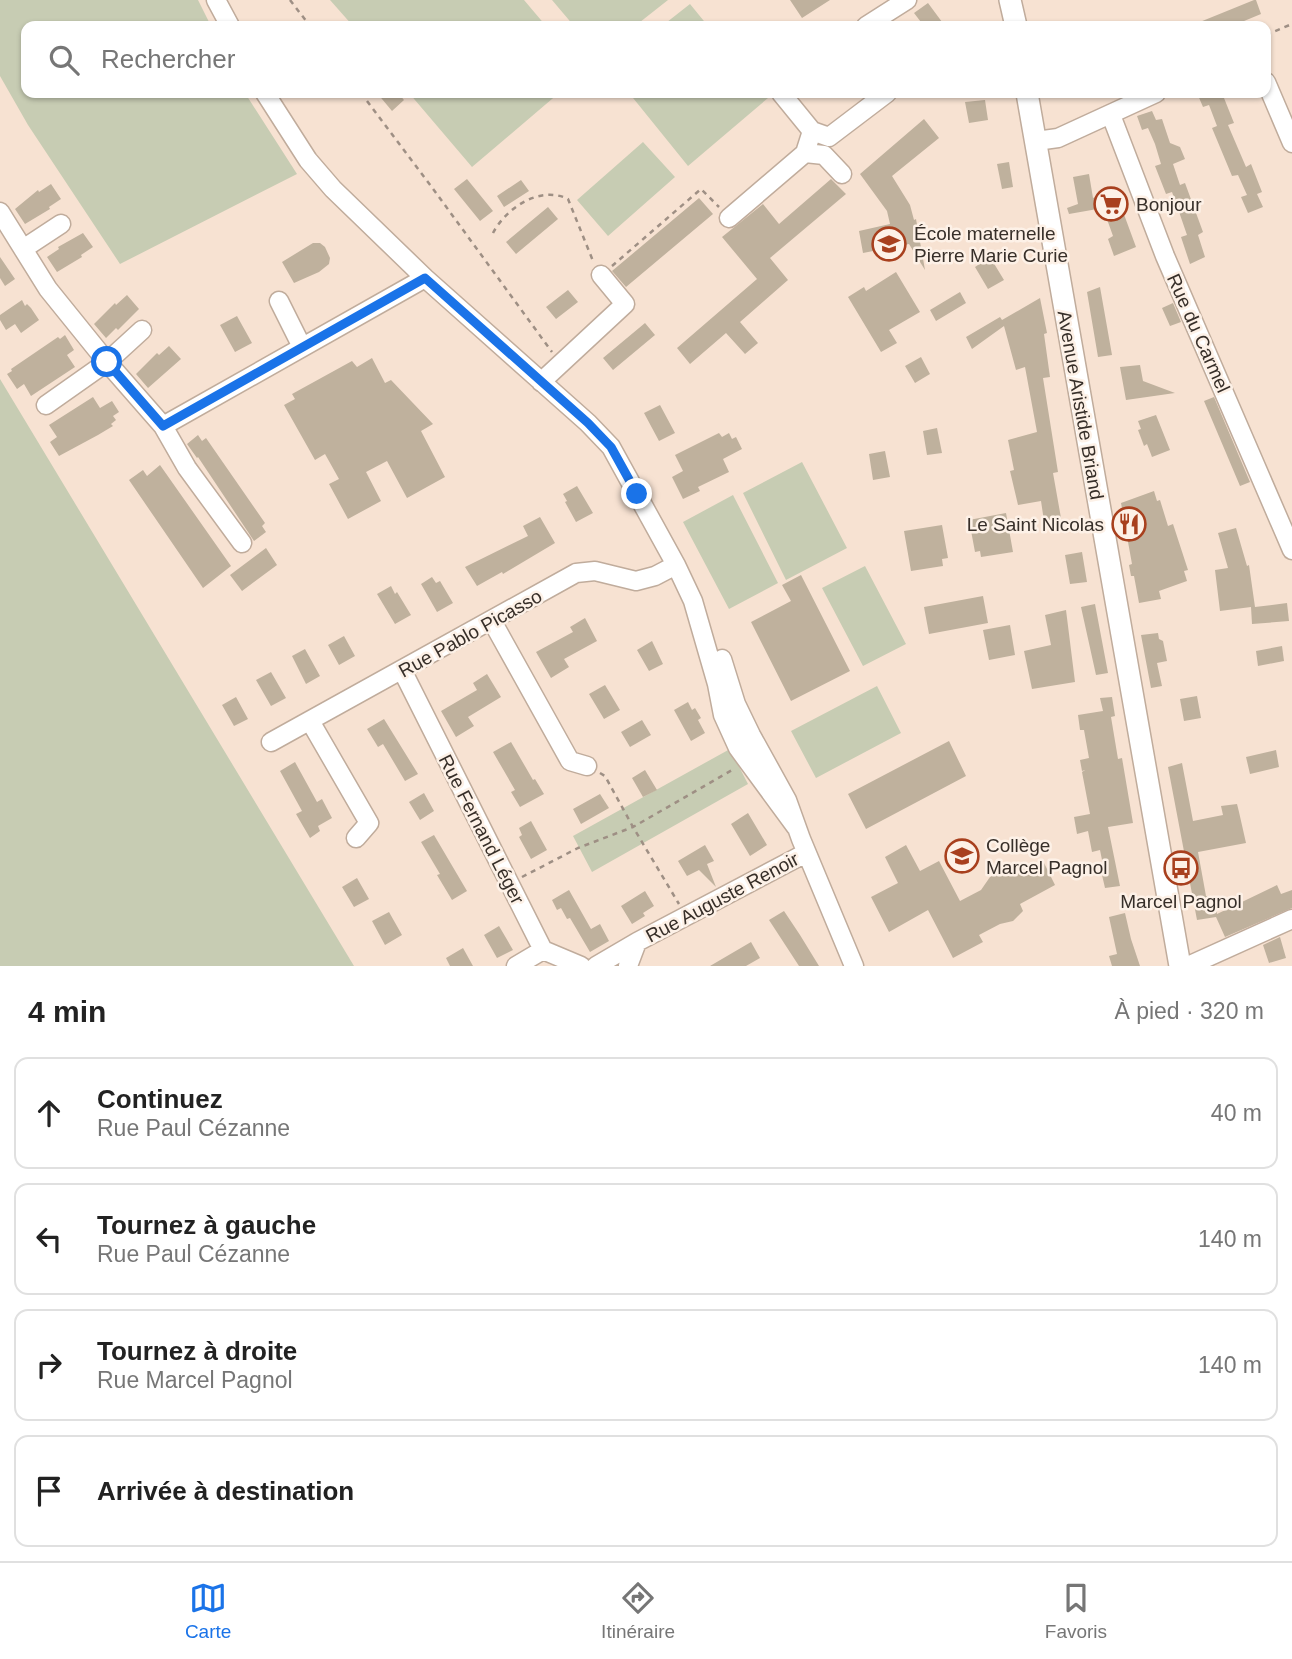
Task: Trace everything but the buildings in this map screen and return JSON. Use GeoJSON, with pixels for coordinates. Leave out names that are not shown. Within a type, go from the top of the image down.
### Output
{"type":"FeatureCollection","features":[{"type":"Feature","properties":{"kind":"main road"},"geometry":{"type":"LineString","coordinates":[[1010,0],[1015,21]]}},
{"type":"Feature","properties":{"kind":"main road","name":"Avenue Aristide Briand"},"geometry":{"type":"LineString","coordinates":[[1028,98],[1180,966]]}},
{"type":"Feature","properties":{"kind":"street"},"geometry":{"type":"LineString","coordinates":[[216,0],[227,21]]}},
{"type":"Feature","properties":{"kind":"street"},"geometry":{"type":"LineString","coordinates":[[874,21],[907,0]]}},
{"type":"Feature","properties":{"kind":"street"},"geometry":{"type":"LineString","coordinates":[[1271,94],[1292,143]]}},
{"type":"Feature","properties":{"kind":"street"},"geometry":{"type":"LineString","coordinates":[[268,98],[308,160],[333,189],[425,278],[611,447],[676,565],[701,624],[723,715],[738,748],[796,827]]}},
{"type":"Feature","properties":{"kind":"street"},"geometry":{"type":"LineString","coordinates":[[785,98],[822,141],[842,174]]}},
{"type":"Feature","properties":{"kind":"street"},"geometry":{"type":"LineString","coordinates":[[729,218],[805,153],[880,98]]}},
{"type":"Feature","properties":{"kind":"street"},"geometry":{"type":"LineString","coordinates":[[1036,141],[1058,138],[1146,98]]}},
{"type":"Feature","properties":{"kind":"street","name":"Rue du Carmel"},"geometry":{"type":"LineString","coordinates":[[1111,115],[1165,256],[1292,550]]}},
{"type":"Feature","properties":{"kind":"street"},"geometry":{"type":"LineString","coordinates":[[0,212],[48,289],[163,426],[187,468],[242,543]]}},
{"type":"Feature","properties":{"kind":"street"},"geometry":{"type":"LineString","coordinates":[[23,249],[61,224]]}},
{"type":"Feature","properties":{"kind":"street"},"geometry":{"type":"LineString","coordinates":[[541,382],[625,304],[601,275]]}},
{"type":"Feature","properties":{"kind":"street"},"geometry":{"type":"LineString","coordinates":[[163,426],[425,278]]}},
{"type":"Feature","properties":{"kind":"street"},"geometry":{"type":"LineString","coordinates":[[279,301],[302,347]]}},
{"type":"Feature","properties":{"kind":"street"},"geometry":{"type":"LineString","coordinates":[[46,405],[107,362],[142,330]]}},
{"type":"Feature","properties":{"kind":"street","name":"Rue Pablo Picasso"},"geometry":{"type":"LineString","coordinates":[[271,742],[576,573],[595,571],[636,581],[655,576],[676,565]]}},
{"type":"Feature","properties":{"kind":"street"},"geometry":{"type":"LineString","coordinates":[[492,621],[570,761],[587,766]]}},
{"type":"Feature","properties":{"kind":"street"},"geometry":{"type":"LineString","coordinates":[[701,624],[715,638],[736,704],[787,800],[806,853],[854,966]]}},
{"type":"Feature","properties":{"kind":"street","name":"Rue Fernand Léger"},"geometry":{"type":"LineString","coordinates":[[402,670],[543,950]]}},
{"type":"Feature","properties":{"kind":"street"},"geometry":{"type":"LineString","coordinates":[[310,721],[369,823],[356,838]]}},
{"type":"Feature","properties":{"kind":"street","name":"Rue Auguste Renoir"},"geometry":{"type":"LineString","coordinates":[[596,966],[806,853]]}},
{"type":"Feature","properties":{"kind":"street"},"geometry":{"type":"LineString","coordinates":[[1188,966],[1292,919]]}},
{"type":"Feature","properties":{"kind":"street","name":"Rue Auguste Renoir"},"geometry":{"type":"LineString","coordinates":[[628,966],[637,942]]}},
{"type":"Feature","properties":{"kind":"street"},"geometry":{"type":"LineString","coordinates":[[516,966],[543,950],[581,966]]}},
{"type":"Feature","properties":{"kind":"path"},"geometry":{"type":"LineString","coordinates":[[290,0],[306,21]]}},
{"type":"Feature","properties":{"kind":"path"},"geometry":{"type":"LineString","coordinates":[[1271,33],[1292,24]]}},
{"type":"Feature","properties":{"kind":"path"},"geometry":{"type":"LineString","coordinates":[[365,98],[560,363]]}},
{"type":"Feature","properties":{"kind":"path"},"geometry":{"type":"LineString","coordinates":[[493,233],[500,219],[519,206],[547,193],[559,195],[568,199],[601,275],[701,189],[729,218]]}},
{"type":"Feature","properties":{"kind":"path"},"geometry":{"type":"LineString","coordinates":[[510,883],[578,848],[633,827],[748,762]]}},
{"type":"Feature","properties":{"kind":"path"},"geometry":{"type":"LineString","coordinates":[[587,766],[605,776],[687,915]]}},
{"type":"Feature","properties":{"kind":"green space"},"geometry":{"type":"Polygon","coordinates":[[[0,0],[198,0],[208,21],[21,21],[21,98],[248,98],[297,174],[120,264],[28,125],[0,76],[0,0]]]}},
{"type":"Feature","properties":{"kind":"green space"},"geometry":{"type":"Polygon","coordinates":[[[330,0],[524,0],[542,21],[349,21],[330,0]]]}},
{"type":"Feature","properties":{"kind":"green space"},"geometry":{"type":"Polygon","coordinates":[[[552,0],[668,0],[641,21],[570,21],[552,0]]]}},
{"type":"Feature","properties":{"kind":"green space"},"geometry":{"type":"Polygon","coordinates":[[[690,4],[704,21],[668,21],[690,4]]]}},
{"type":"Feature","properties":{"kind":"green space"},"geometry":{"type":"Polygon","coordinates":[[[413,98],[553,98],[472,167],[413,98]]]}},
{"type":"Feature","properties":{"kind":"green space"},"geometry":{"type":"Polygon","coordinates":[[[633,98],[768,98],[688,166],[633,98]]]}},
{"type":"Feature","properties":{"kind":"green space"},"geometry":{"type":"Polygon","coordinates":[[[643,142],[675,177],[608,236],[577,200],[643,142]]]}},
{"type":"Feature","properties":{"kind":"green space"},"geometry":{"type":"Polygon","coordinates":[[[0,379],[354,966],[0,966],[0,379]]]}},
{"type":"Feature","properties":{"kind":"green space"},"geometry":{"type":"Polygon","coordinates":[[[802,462],[847,548],[786,580],[743,493],[802,462]]]}},
{"type":"Feature","properties":{"kind":"green space"},"geometry":{"type":"Polygon","coordinates":[[[733,495],[778,583],[729,609],[683,522],[733,495]]]}},
{"type":"Feature","properties":{"kind":"green space"},"geometry":{"type":"Polygon","coordinates":[[[865,566],[906,644],[863,666],[822,588],[865,566]]]}},
{"type":"Feature","properties":{"kind":"green space"},"geometry":{"type":"Polygon","coordinates":[[[877,686],[901,733],[816,778],[791,731],[877,686]]]}},
{"type":"Feature","properties":{"kind":"green space"},"geometry":{"type":"Polygon","coordinates":[[[730,749],[748,784],[592,872],[573,836],[730,749]]]}},
{"type":"Feature","properties":{"kind":"place","name":"Bonjour"},"geometry":{"type":"Point","coordinates":[1111,204]}},
{"type":"Feature","properties":{"kind":"place","name":"École maternelle Pierre Marie Curie"},"geometry":{"type":"Point","coordinates":[889,244]}},
{"type":"Feature","properties":{"kind":"place","name":"Le Saint Nicolas"},"geometry":{"type":"Point","coordinates":[1129,524]}},
{"type":"Feature","properties":{"kind":"place","name":"Collège Marcel Pagnol"},"geometry":{"type":"Point","coordinates":[962,856]}},
{"type":"Feature","properties":{"kind":"place","name":"Marcel Pagnol"},"geometry":{"type":"Point","coordinates":[1181,868]}},
{"type":"Feature","properties":{"kind":"route"},"geometry":{"type":"LineString","coordinates":[[107,362],[163,426],[425,278],[588,423],[611,447],[637,494]]}}]}
